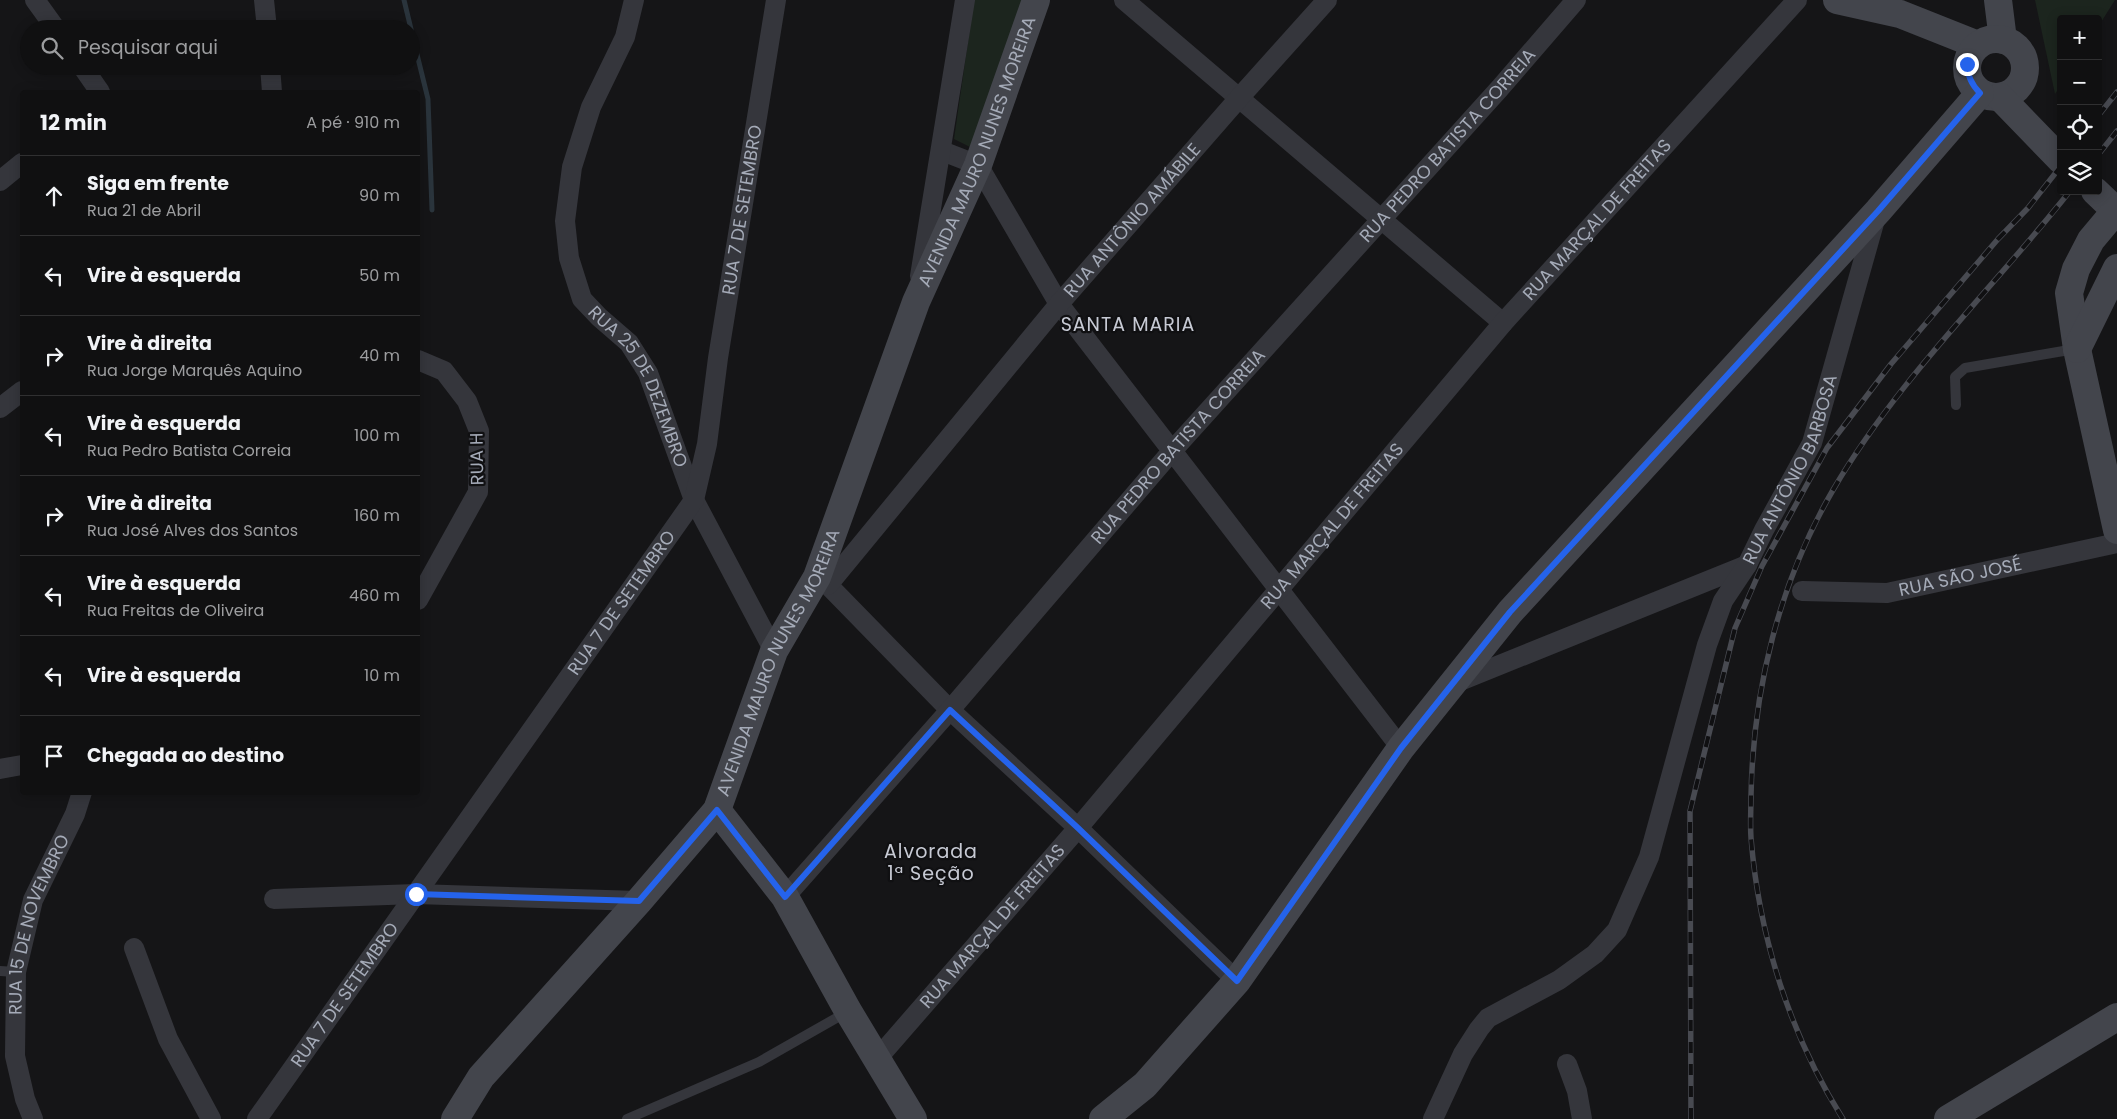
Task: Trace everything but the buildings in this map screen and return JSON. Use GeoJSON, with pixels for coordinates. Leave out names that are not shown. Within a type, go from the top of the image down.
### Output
{"type":"FeatureCollection","features":[{"type":"Feature","properties":{"kind":"street"},"geometry":{"type":"LineString","coordinates":[[35,0],[49,20]]}},
{"type":"Feature","properties":{"kind":"street"},"geometry":{"type":"LineString","coordinates":[[264,0],[266,20]]}},
{"type":"Feature","properties":{"kind":"street","name":"RUA 25 DE DEZEMBRO"},"geometry":{"type":"LineString","coordinates":[[634,0],[625,36],[591,107],[572,167],[565,221],[569,258],[582,298],[599,317],[629,343],[648,373],[694,500],[774,651]]}},
{"type":"Feature","properties":{"kind":"street","name":"RUA 7 DE SETEMBRO"},"geometry":{"type":"LineString","coordinates":[[256,1119],[694,500],[707,444],[718,358],[776,0]]}},
{"type":"Feature","properties":{"kind":"street","name":"AVENIDA MAURO NUNES MOREIRA"},"geometry":{"type":"LineString","coordinates":[[916,302],[965,0]]}},
{"type":"Feature","properties":{"kind":"street","name":"AVENIDA MAURO NUNES MOREIRA"},"geometry":{"type":"LineString","coordinates":[[455,1119],[481,1077],[639,901],[717,810],[774,651],[823,581],[916,302],[978,165],[1036,0]]}},
{"type":"Feature","properties":{"kind":"street"},"geometry":{"type":"LineString","coordinates":[[1124,0],[1503,323]]}},
{"type":"Feature","properties":{"kind":"street","name":"RUA ANTÔNIO AMÁBILE"},"geometry":{"type":"LineString","coordinates":[[823,581],[1059,304],[1327,0]]}},
{"type":"Feature","properties":{"kind":"street","name":"RUA PEDRO BATISTA CORREIA"},"geometry":{"type":"LineString","coordinates":[[785,897],[950,710],[1172,451],[1576,0]]}},
{"type":"Feature","properties":{"kind":"street","name":"RUA MARÇAL DE FREITAS"},"geometry":{"type":"LineString","coordinates":[[877,1059],[1078,828],[1503,323],[1797,0]]}},
{"type":"Feature","properties":{"kind":"street"},"geometry":{"type":"LineString","coordinates":[[1103,1119],[1144,1085],[1237,981],[1401,748],[1510,612],[1878,211],[2000,91],[2025,69],[2022,54],[2010,43],[1990,42],[1900,14],[1838,0]]}},
{"type":"Feature","properties":{"kind":"street"},"geometry":{"type":"LineString","coordinates":[[1998,0],[1990,42],[1971,53],[1967,64],[1970,80],[2000,91],[2036,112],[2056,145]]}},
{"type":"Feature","properties":{"kind":"street"},"geometry":{"type":"LineString","coordinates":[[88,75],[99,90]]}},
{"type":"Feature","properties":{"kind":"street"},"geometry":{"type":"LineString","coordinates":[[271,75],[272,90]]}},
{"type":"Feature","properties":{"kind":"street"},"geometry":{"type":"LineString","coordinates":[[942,151],[978,165],[1059,304],[1401,748]]}},
{"type":"Feature","properties":{"kind":"street"},"geometry":{"type":"LineString","coordinates":[[0,181],[20,165]]}},
{"type":"Feature","properties":{"kind":"street"},"geometry":{"type":"LineString","coordinates":[[2108,194],[2091,240],[2076,269],[2069,293],[2076,349],[2117,530]]}},
{"type":"Feature","properties":{"kind":"street","name":"RUA ANTÔNIO BARBOSA"},"geometry":{"type":"LineString","coordinates":[[1450,685],[1747,565],[1764,530],[1812,444],[1878,211]]}},
{"type":"Feature","properties":{"kind":"street"},"geometry":{"type":"LineString","coordinates":[[2076,349],[2117,268]]}},
{"type":"Feature","properties":{"kind":"street","name":"RUA H"},"geometry":{"type":"LineString","coordinates":[[420,361],[444,371],[467,401],[479,431],[479,440],[478,492],[420,596]]}},
{"type":"Feature","properties":{"kind":"street"},"geometry":{"type":"LineString","coordinates":[[0,408],[20,393]]}},
{"type":"Feature","properties":{"kind":"street","name":"RUA SÃO JOSÉ"},"geometry":{"type":"LineString","coordinates":[[1802,591],[1887,593],[2117,543]]}},
{"type":"Feature","properties":{"kind":"street"},"geometry":{"type":"LineString","coordinates":[[1433,1119],[1462,1054],[1488,1018],[1559,980],[1595,954],[1617,930],[1649,857],[1710,638],[1723,601],[1747,565]]}},
{"type":"Feature","properties":{"kind":"street"},"geometry":{"type":"LineString","coordinates":[[823,581],[950,710],[1078,828],[1237,981]]}},
{"type":"Feature","properties":{"kind":"street"},"geometry":{"type":"LineString","coordinates":[[0,769],[20,765]]}},
{"type":"Feature","properties":{"kind":"street","name":"RUA 15 DE NOVEMBRO"},"geometry":{"type":"LineString","coordinates":[[33,1119],[24,1099],[14,1056],[8,972],[33,900],[74,814],[81,795]]}},
{"type":"Feature","properties":{"kind":"street"},"geometry":{"type":"LineString","coordinates":[[717,810],[785,897],[848,1011],[914,1119]]}},
{"type":"Feature","properties":{"kind":"street"},"geometry":{"type":"LineString","coordinates":[[274,899],[416,894],[639,901]]}},
{"type":"Feature","properties":{"kind":"street"},"geometry":{"type":"LineString","coordinates":[[134,948],[168,1039],[211,1119]]}},
{"type":"Feature","properties":{"kind":"street"},"geometry":{"type":"LineString","coordinates":[[1948,1119],[2117,1017]]}},
{"type":"Feature","properties":{"kind":"street"},"geometry":{"type":"LineString","coordinates":[[1567,1064],[1576,1090],[1582,1119]]}},
{"type":"Feature","properties":{"kind":"lane"},"geometry":{"type":"LineString","coordinates":[[1956,405],[1955,377],[1965,368],[2076,349]]}},
{"type":"Feature","properties":{"kind":"lane"},"geometry":{"type":"LineString","coordinates":[[627,1119],[760,1062],[848,1011]]}},
{"type":"Feature","properties":{"kind":"shaded area"},"geometry":{"type":"Polygon","coordinates":[[[974,0],[1030,0],[976,150],[954,139],[974,0]]]}},
{"type":"Feature","properties":{"kind":"shaded area"},"geometry":{"type":"Polygon","coordinates":[[[2035,0],[2115,0],[2102,21],[2102,15],[2057,15],[2057,91],[2055,94],[2035,0]]]}},
{"type":"Feature","properties":{"kind":"waterway"},"geometry":{"type":"LineString","coordinates":[[404,0],[409,20]]}},
{"type":"Feature","properties":{"kind":"waterway"},"geometry":{"type":"LineString","coordinates":[[420,67],[428,99],[432,210]]}},
{"type":"Feature","properties":{"kind":"railway"},"geometry":{"type":"LineString","coordinates":[[2102,111],[2117,92]]}},
{"type":"Feature","properties":{"kind":"railway"},"geometry":{"type":"LineString","coordinates":[[2102,150],[2117,131]]}},
{"type":"Feature","properties":{"kind":"railway"},"geometry":{"type":"LineString","coordinates":[[1691,1119],[1690,811],[1735,628],[1762,566],[1827,448],[1891,364],[1998,239],[2028,208],[2057,171]]}},
{"type":"Feature","properties":{"kind":"railway"},"geometry":{"type":"LineString","coordinates":[[1843,1119],[1807,1054],[1780,984],[1761,912],[1755,875],[1751,838],[1753,756],[1757,716],[1773,638],[1784,599],[1814,525],[1858,450],[1915,373],[2067,195]]}},
{"type":"Feature","properties":{"kind":"district","name":"SANTA MARIA"},"geometry":{"type":"Point","coordinates":[1128,324]}},
{"type":"Feature","properties":{"kind":"district","name":"Alvorada 1ª Seção"},"geometry":{"type":"Point","coordinates":[931,862]}},
{"type":"Feature","properties":{"kind":"route"},"geometry":{"type":"LineString","coordinates":[[416,894],[639,901],[717,810],[785,897],[950,710],[1078,828],[1237,981],[1401,748],[1510,612],[1878,211],[1980,93],[1972,85],[1968,75],[1967,64]]}}]}
